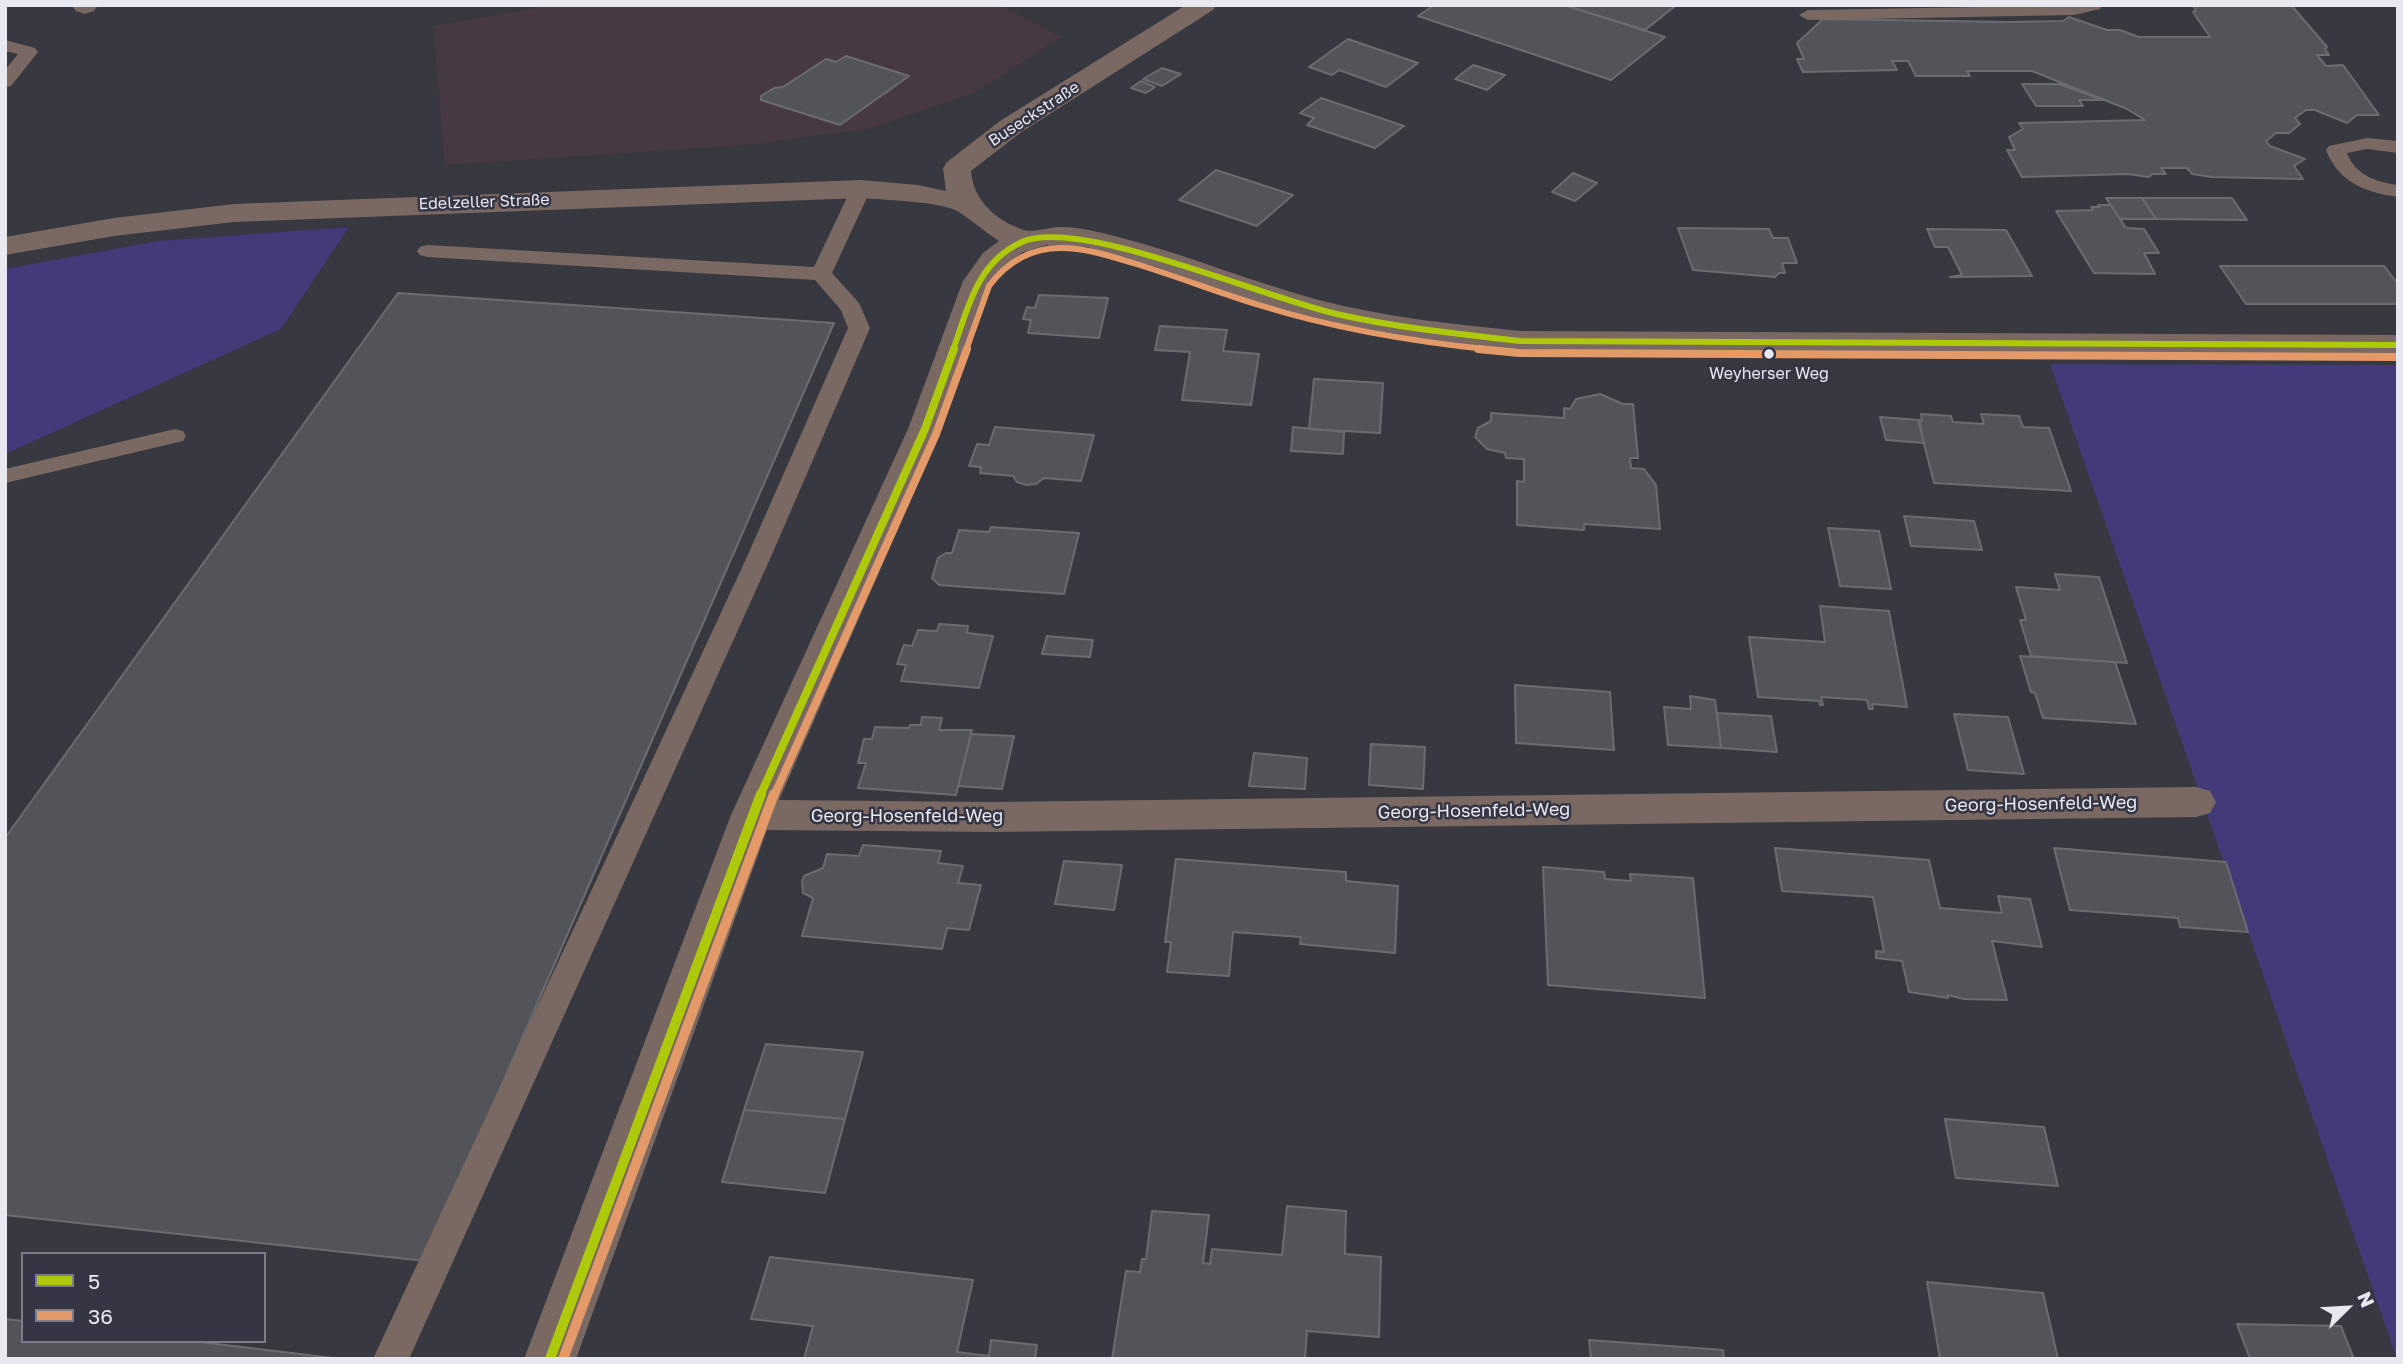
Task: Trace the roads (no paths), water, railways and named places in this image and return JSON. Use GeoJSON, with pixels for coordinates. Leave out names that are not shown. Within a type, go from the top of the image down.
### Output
{"type":"FeatureCollection","features":[{"type":"Feature","properties":{"kind":"street","name":"Buseckstraße"},"geometry":{"type":"LineString","coordinates":[[964,204],[956,187],[957,168],[1010,127],[1204,5]]}},
{"type":"Feature","properties":{"kind":"street","name":"Edelzeller Straße"},"geometry":{"type":"LineString","coordinates":[[5,246],[114,227],[234,214],[861,188],[918,194],[964,204]]}},
{"type":"Feature","properties":{"kind":"street"},"geometry":{"type":"LineString","coordinates":[[964,204],[1022,242]]}},
{"type":"Feature","properties":{"kind":"street"},"geometry":{"type":"LineString","coordinates":[[550,1359],[752,815],[925,429],[978,281],[990,260],[1003,249],[1022,242],[1062,236],[1106,243],[1332,314],[1412,329],[1520,341],[2398,345]]}},
{"type":"Feature","properties":{"kind":"street","name":"Georg-Hosenfeld-Weg"},"geometry":{"type":"LineString","coordinates":[[752,815],[993,817],[2196,802]]}},
{"type":"Feature","properties":{"kind":"lane"},"geometry":{"type":"LineString","coordinates":[[1808,15],[2074,10],[2094,5]]}},
{"type":"Feature","properties":{"kind":"lane"},"geometry":{"type":"LineString","coordinates":[[5,45],[29,52],[5,82]]}},
{"type":"Feature","properties":{"kind":"lane"},"geometry":{"type":"LineString","coordinates":[[2398,147],[2372,143],[2350,144],[2336,150],[2339,161],[2351,177],[2375,188],[2398,191]]}},
{"type":"Feature","properties":{"kind":"lane"},"geometry":{"type":"LineString","coordinates":[[821,274],[861,188]]}},
{"type":"Feature","properties":{"kind":"lane"},"geometry":{"type":"LineString","coordinates":[[391,1359],[758,559],[859,328],[851,308],[821,274],[427,251]]}},
{"type":"Feature","properties":{"kind":"lane"},"geometry":{"type":"LineString","coordinates":[[5,475],[175,436]]}},
{"type":"Feature","properties":{"kind":"place","name":"Weyherser Weg"},"geometry":{"type":"Point","coordinates":[1769,354]}}]}
